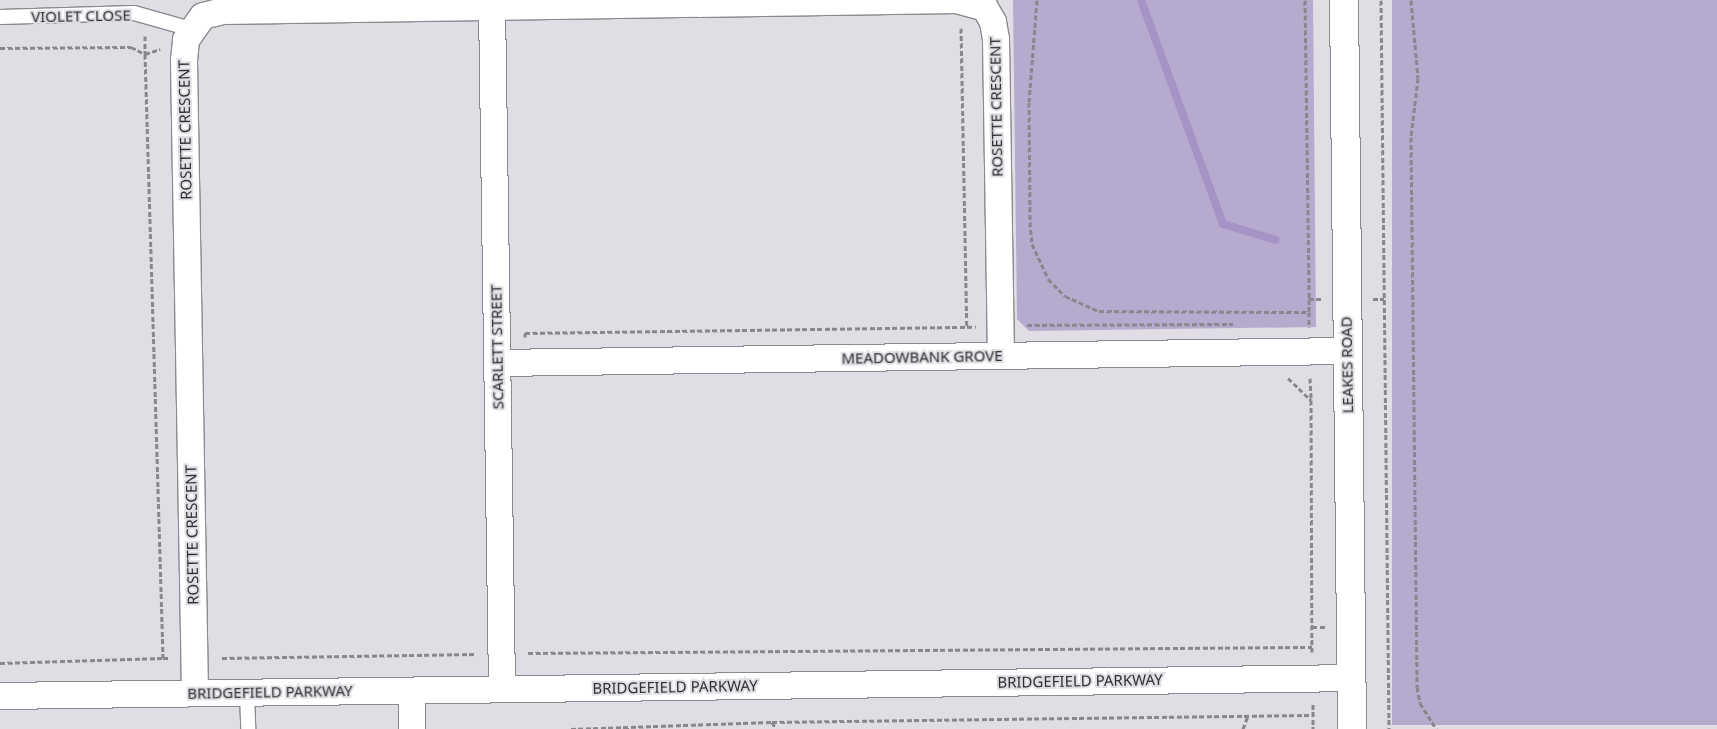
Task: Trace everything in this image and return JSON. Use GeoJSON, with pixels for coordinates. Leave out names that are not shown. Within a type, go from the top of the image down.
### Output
{"type":"FeatureCollection","features":[{"type":"Feature","properties":{"kind":"street","name":"LEAKES ROAD"},"geometry":{"type":"LineString","coordinates":[[1344,0],[1352,729]]}},
{"type":"Feature","properties":{"kind":"street","name":"ROSETTE CRESCENT"},"geometry":{"type":"LineString","coordinates":[[195,693],[184,60],[191,29],[203,16],[223,11],[492,5],[961,1],[985,8],[993,22],[996,39],[1001,356]]}},
{"type":"Feature","properties":{"kind":"street","name":"SCARLETT STREET"},"geometry":{"type":"LineString","coordinates":[[492,5],[502,689]]}},
{"type":"Feature","properties":{"kind":"street","name":"MEADOWBANK GROVE"},"geometry":{"type":"LineString","coordinates":[[497,363],[1347,351]]}},
{"type":"Feature","properties":{"kind":"street","name":"BRIDGEFIELD PARKWAY"},"geometry":{"type":"LineString","coordinates":[[0,696],[1351,678]]}},
{"type":"Feature","properties":{"kind":"street"},"geometry":{"type":"LineString","coordinates":[[412,691],[412,729]]}},
{"type":"Feature","properties":{"kind":"lane","name":"VIOLET CLOSE"},"geometry":{"type":"LineString","coordinates":[[0,17],[134,14],[191,29]]}},
{"type":"Feature","properties":{"kind":"lane"},"geometry":{"type":"LineString","coordinates":[[247,692],[248,729]]}},
{"type":"Feature","properties":{"kind":"path"},"geometry":{"type":"LineString","coordinates":[[1037,0],[1028,102],[1030,222],[1032,244],[1048,279],[1065,296],[1099,312],[1309,312],[1313,729]]}},
{"type":"Feature","properties":{"kind":"path"},"geometry":{"type":"LineString","coordinates":[[1305,0],[1309,299]]}},
{"type":"Feature","properties":{"kind":"path"},"geometry":{"type":"LineString","coordinates":[[1381,0],[1389,729]]}},
{"type":"Feature","properties":{"kind":"path"},"geometry":{"type":"LineString","coordinates":[[1411,0],[1418,78],[1411,137],[1417,687],[1424,711],[1436,729]]}},
{"type":"Feature","properties":{"kind":"path"},"geometry":{"type":"LineString","coordinates":[[961,1],[967,327]]}},
{"type":"Feature","properties":{"kind":"path"},"geometry":{"type":"LineString","coordinates":[[0,48],[131,47],[145,54]]}},
{"type":"Feature","properties":{"kind":"path"},"geometry":{"type":"LineString","coordinates":[[1299,323],[1309,323]]}},
{"type":"Feature","properties":{"kind":"path"},"geometry":{"type":"LineString","coordinates":[[525,363],[526,333],[1000,325],[1239,324]]}},
{"type":"Feature","properties":{"kind":"path"},"geometry":{"type":"LineString","coordinates":[[1286,377],[1311,400]]}},
{"type":"Feature","properties":{"kind":"path"},"geometry":{"type":"LineString","coordinates":[[222,658],[1312,647]]}},
{"type":"Feature","properties":{"kind":"path"},"geometry":{"type":"LineString","coordinates":[[0,663],[164,658]]}},
{"type":"Feature","properties":{"kind":"path"},"geometry":{"type":"LineString","coordinates":[[1243,729],[1248,715]]}},
{"type":"Feature","properties":{"kind":"path"},"geometry":{"type":"LineString","coordinates":[[571,729],[772,722],[1313,715]]}},
{"type":"Feature","properties":{"kind":"path"},"geometry":{"type":"LineString","coordinates":[[772,722],[776,729]]}},
{"type":"Feature","properties":{"kind":"shaded area"},"geometry":{"type":"Polygon","coordinates":[[[1013,0],[1313,0],[1316,327],[1029,331],[1017,319],[1013,0]]]}},
{"type":"Feature","properties":{"kind":"shaded area"},"geometry":{"type":"Polygon","coordinates":[[[1392,0],[1717,0],[1717,725],[1392,725],[1392,0]]]}},
{"type":"Feature","properties":{"kind":"waterway"},"geometry":{"type":"LineString","coordinates":[[1141,0],[1223,224],[1276,240]]}}]}
